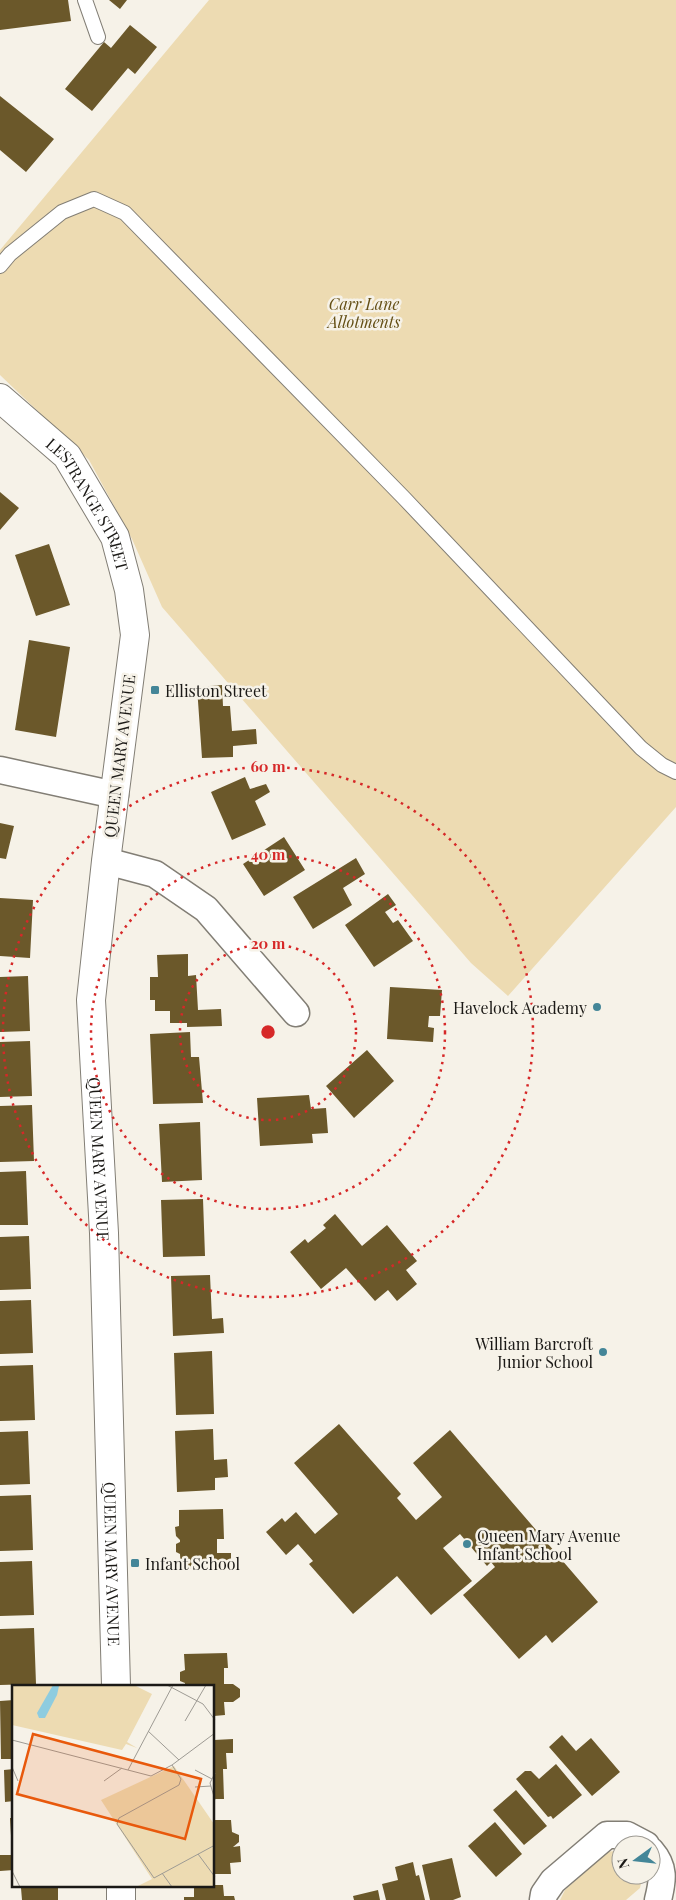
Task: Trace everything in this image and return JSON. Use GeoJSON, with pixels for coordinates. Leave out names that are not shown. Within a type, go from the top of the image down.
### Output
{"type":"FeatureCollection","features":[{"type":"Feature","properties":{"kind":"street","name":"LESTRANGE STREET"},"geometry":{"type":"LineString","coordinates":[[0,398],[67,456],[115,537],[129,590],[135,635]]}},
{"type":"Feature","properties":{"kind":"street","name":"QUEEN MARY AVENUE"},"geometry":{"type":"LineString","coordinates":[[116,1685],[104,1233],[92,1000],[106,861],[135,635]]}},
{"type":"Feature","properties":{"kind":"street"},"geometry":{"type":"LineString","coordinates":[[0,770],[115,796]]}},
{"type":"Feature","properties":{"kind":"street"},"geometry":{"type":"LineString","coordinates":[[106,861],[155,874],[206,909],[296,1013]]}},
{"type":"Feature","properties":{"kind":"street"},"geometry":{"type":"LineString","coordinates":[[543,1900],[544,1894],[553,1881],[607,1835],[611,1835]]}},
{"type":"Feature","properties":{"kind":"street"},"geometry":{"type":"LineString","coordinates":[[661,1869],[666,1885]]}},
{"type":"Feature","properties":{"kind":"lane"},"geometry":{"type":"LineString","coordinates":[[85,0],[98,37]]}},
{"type":"Feature","properties":{"kind":"lane"},"geometry":{"type":"LineString","coordinates":[[0,266],[10,254],[62,212],[94,199],[126,213],[404,498],[641,748],[662,765],[676,772]]}},
{"type":"Feature","properties":{"kind":"green space","name":"Carr Lane Allotments"},"geometry":{"type":"Polygon","coordinates":[[[209,0],[676,0],[676,807],[508,996],[471,963],[162,607],[132,539],[89,460],[0,375],[0,250],[209,0]]]}},
{"type":"Feature","properties":{"kind":"green space"},"geometry":{"type":"Polygon","coordinates":[[[611,1851],[611,1885],[641,1885],[640,1888],[626,1900],[560,1900],[565,1890],[607,1852],[611,1851]]]}},
{"type":"Feature","properties":{"kind":"building"},"geometry":{"type":"Polygon","coordinates":[[[0,0],[68,0],[71,21],[0,30],[0,0]]]}},
{"type":"Feature","properties":{"kind":"building"},"geometry":{"type":"Polygon","coordinates":[[[109,0],[127,0],[120,9],[109,0]]]}},
{"type":"Feature","properties":{"kind":"building"},"geometry":{"type":"Polygon","coordinates":[[[130,25],[157,47],[135,74],[128,68],[92,111],[65,89],[104,42],[111,48],[130,25]]]}},
{"type":"Feature","properties":{"kind":"building"},"geometry":{"type":"Polygon","coordinates":[[[0,96],[54,139],[26,172],[0,150],[0,96]]]}},
{"type":"Feature","properties":{"kind":"building"},"geometry":{"type":"Polygon","coordinates":[[[0,492],[19,508],[0,530],[0,492]]]}},
{"type":"Feature","properties":{"kind":"building"},"geometry":{"type":"Polygon","coordinates":[[[49,544],[70,605],[36,616],[15,555],[49,544]]]}},
{"type":"Feature","properties":{"kind":"building"},"geometry":{"type":"Polygon","coordinates":[[[29,640],[70,647],[56,737],[15,730],[29,640]]]}},
{"type":"Feature","properties":{"kind":"building"},"geometry":{"type":"Polygon","coordinates":[[[222,685],[223,706],[230,706],[232,731],[256,729],[257,744],[233,746],[233,757],[202,758],[197,687],[222,685]]]}},
{"type":"Feature","properties":{"kind":"building"},"geometry":{"type":"Polygon","coordinates":[[[245,777],[250,789],[266,784],[270,792],[255,801],[266,825],[232,840],[211,792],[245,777]]]}},
{"type":"Feature","properties":{"kind":"building"},"geometry":{"type":"Polygon","coordinates":[[[0,823],[14,826],[6,859],[0,858],[0,823]]]}},
{"type":"Feature","properties":{"kind":"building"},"geometry":{"type":"Polygon","coordinates":[[[284,837],[305,870],[264,896],[243,864],[284,837]]]}},
{"type":"Feature","properties":{"kind":"building"},"geometry":{"type":"Polygon","coordinates":[[[356,858],[365,874],[343,888],[352,905],[313,929],[293,897],[356,858]]]}},
{"type":"Feature","properties":{"kind":"building"},"geometry":{"type":"Polygon","coordinates":[[[388,894],[396,905],[385,912],[393,923],[398,920],[413,941],[374,967],[345,925],[388,894]]]}},
{"type":"Feature","properties":{"kind":"building"},"geometry":{"type":"Polygon","coordinates":[[[0,898],[33,900],[30,958],[0,956],[0,898]]]}},
{"type":"Feature","properties":{"kind":"building"},"geometry":{"type":"Polygon","coordinates":[[[188,954],[188,976],[196,975],[198,1010],[221,1009],[222,1026],[187,1027],[187,1023],[170,1023],[170,1011],[155,1011],[155,1000],[150,1000],[150,977],[158,977],[157,955],[188,954]]]}},
{"type":"Feature","properties":{"kind":"building"},"geometry":{"type":"Polygon","coordinates":[[[28,976],[30,1031],[0,1032],[0,977],[28,976]]]}},
{"type":"Feature","properties":{"kind":"building"},"geometry":{"type":"Polygon","coordinates":[[[390,987],[442,990],[440,1016],[429,1016],[428,1027],[434,1028],[433,1042],[387,1039],[390,987]]]}},
{"type":"Feature","properties":{"kind":"building"},"geometry":{"type":"Polygon","coordinates":[[[190,1032],[191,1057],[199,1057],[203,1103],[153,1104],[150,1034],[190,1032]]]}},
{"type":"Feature","properties":{"kind":"building"},"geometry":{"type":"Polygon","coordinates":[[[30,1041],[32,1096],[0,1097],[0,1042],[30,1041]]]}},
{"type":"Feature","properties":{"kind":"building"},"geometry":{"type":"Polygon","coordinates":[[[367,1050],[394,1081],[354,1118],[326,1086],[367,1050]]]}},
{"type":"Feature","properties":{"kind":"building"},"geometry":{"type":"Polygon","coordinates":[[[309,1095],[311,1109],[326,1108],[328,1133],[312,1134],[313,1143],[260,1146],[257,1098],[309,1095]]]}},
{"type":"Feature","properties":{"kind":"building"},"geometry":{"type":"Polygon","coordinates":[[[32,1105],[34,1161],[0,1162],[0,1106],[32,1105]]]}},
{"type":"Feature","properties":{"kind":"building"},"geometry":{"type":"Polygon","coordinates":[[[200,1122],[202,1180],[162,1182],[159,1124],[200,1122]]]}},
{"type":"Feature","properties":{"kind":"building"},"geometry":{"type":"Polygon","coordinates":[[[26,1171],[28,1225],[0,1225],[0,1172],[26,1171]]]}},
{"type":"Feature","properties":{"kind":"building"},"geometry":{"type":"Polygon","coordinates":[[[203,1199],[205,1256],[163,1257],[161,1200],[203,1199]]]}},
{"type":"Feature","properties":{"kind":"building"},"geometry":{"type":"Polygon","coordinates":[[[335,1214],[362,1246],[387,1225],[417,1261],[406,1270],[417,1284],[397,1301],[388,1290],[375,1301],[346,1268],[321,1289],[290,1252],[305,1239],[308,1243],[326,1228],[323,1225],[335,1214]]]}},
{"type":"Feature","properties":{"kind":"building"},"geometry":{"type":"Polygon","coordinates":[[[29,1236],[31,1289],[0,1290],[0,1237],[29,1236]]]}},
{"type":"Feature","properties":{"kind":"building"},"geometry":{"type":"Polygon","coordinates":[[[210,1275],[212,1319],[223,1318],[224,1333],[173,1336],[171,1276],[210,1275]]]}},
{"type":"Feature","properties":{"kind":"building"},"geometry":{"type":"Polygon","coordinates":[[[31,1300],[33,1353],[0,1354],[0,1301],[31,1300]]]}},
{"type":"Feature","properties":{"kind":"building"},"geometry":{"type":"Polygon","coordinates":[[[212,1351],[214,1414],[176,1415],[174,1353],[212,1351]]]}},
{"type":"Feature","properties":{"kind":"building"},"geometry":{"type":"Polygon","coordinates":[[[33,1365],[35,1420],[0,1421],[0,1366],[33,1365]]]}},
{"type":"Feature","properties":{"kind":"building"},"geometry":{"type":"Polygon","coordinates":[[[339,1424],[401,1494],[397,1498],[416,1520],[442,1497],[413,1463],[450,1430],[598,1602],[552,1643],[546,1635],[519,1659],[463,1595],[495,1567],[491,1562],[487,1566],[460,1534],[443,1548],[472,1581],[431,1615],[397,1576],[353,1614],[309,1564],[313,1561],[298,1544],[286,1555],[266,1532],[282,1518],[285,1522],[296,1512],[315,1534],[338,1514],[294,1463],[339,1424]]]}},
{"type":"Feature","properties":{"kind":"building"},"geometry":{"type":"Polygon","coordinates":[[[213,1429],[214,1460],[227,1459],[228,1477],[215,1478],[215,1490],[177,1492],[175,1431],[213,1429]]]}},
{"type":"Feature","properties":{"kind":"building"},"geometry":{"type":"Polygon","coordinates":[[[28,1431],[30,1484],[0,1485],[0,1432],[28,1431]]]}},
{"type":"Feature","properties":{"kind":"building"},"geometry":{"type":"Polygon","coordinates":[[[31,1495],[33,1550],[0,1551],[0,1496],[31,1495]]]}},
{"type":"Feature","properties":{"kind":"building"},"geometry":{"type":"Polygon","coordinates":[[[223,1509],[224,1539],[217,1539],[217,1553],[231,1553],[231,1568],[181,1569],[180,1554],[176,1552],[176,1544],[180,1540],[176,1536],[175,1527],[179,1526],[179,1510],[223,1509]]]}},
{"type":"Feature","properties":{"kind":"building"},"geometry":{"type":"Polygon","coordinates":[[[32,1561],[34,1615],[0,1616],[0,1562],[32,1561]]]}},
{"type":"Feature","properties":{"kind":"building"},"geometry":{"type":"Polygon","coordinates":[[[34,1628],[36,1684],[0,1685],[0,1629],[34,1628]]]}},
{"type":"Feature","properties":{"kind":"building"},"geometry":{"type":"Polygon","coordinates":[[[227,1653],[228,1668],[224,1668],[224,1684],[233,1684],[240,1689],[240,1697],[233,1702],[224,1702],[225,1715],[215,1716],[215,1685],[185,1685],[185,1683],[180,1681],[180,1672],[185,1670],[184,1654],[227,1653]]]}},
{"type":"Feature","properties":{"kind":"building"},"geometry":{"type":"Polygon","coordinates":[[[12,1700],[12,1759],[1,1759],[0,1701],[12,1700]]]}},
{"type":"Feature","properties":{"kind":"building"},"geometry":{"type":"Polygon","coordinates":[[[562,1735],[576,1751],[591,1738],[620,1772],[592,1796],[549,1747],[562,1735]]]}},
{"type":"Feature","properties":{"kind":"building"},"geometry":{"type":"Polygon","coordinates":[[[233,1739],[233,1753],[226,1753],[227,1769],[223,1769],[224,1799],[215,1799],[215,1740],[233,1739]]]}},
{"type":"Feature","properties":{"kind":"building"},"geometry":{"type":"Polygon","coordinates":[[[556,1764],[582,1795],[553,1819],[551,1816],[548,1817],[516,1779],[525,1771],[531,1771],[539,1779],[556,1764]]]}},
{"type":"Feature","properties":{"kind":"building"},"geometry":{"type":"Polygon","coordinates":[[[12,1769],[12,1801],[5,1802],[4,1770],[12,1769]]]}},
{"type":"Feature","properties":{"kind":"building"},"geometry":{"type":"Polygon","coordinates":[[[516,1790],[547,1826],[524,1845],[493,1810],[516,1790]]]}},
{"type":"Feature","properties":{"kind":"building"},"geometry":{"type":"Polygon","coordinates":[[[10,1818],[12,1818],[12,1853],[10,1818]]]}},
{"type":"Feature","properties":{"kind":"building"},"geometry":{"type":"Polygon","coordinates":[[[215,1820],[231,1820],[232,1832],[239,1835],[239,1842],[233,1847],[240,1846],[241,1862],[230,1863],[231,1874],[215,1874],[215,1820]]]}},
{"type":"Feature","properties":{"kind":"building"},"geometry":{"type":"Polygon","coordinates":[[[495,1822],[522,1854],[496,1877],[468,1846],[495,1822]]]}},
{"type":"Feature","properties":{"kind":"building"},"geometry":{"type":"Polygon","coordinates":[[[0,1855],[12,1855],[12,1870],[0,1871],[0,1855]]]}},
{"type":"Feature","properties":{"kind":"building"},"geometry":{"type":"Polygon","coordinates":[[[452,1858],[461,1897],[453,1900],[430,1900],[422,1865],[452,1858]]]}},
{"type":"Feature","properties":{"kind":"building"},"geometry":{"type":"Polygon","coordinates":[[[413,1862],[416,1876],[419,1875],[425,1900],[386,1900],[382,1884],[398,1880],[395,1867],[413,1862]]]}},
{"type":"Feature","properties":{"kind":"building"},"geometry":{"type":"Polygon","coordinates":[[[215,1885],[223,1885],[224,1896],[234,1896],[235,1900],[184,1900],[184,1897],[194,1897],[194,1888],[215,1888],[215,1885]]]}},
{"type":"Feature","properties":{"kind":"building"},"geometry":{"type":"Polygon","coordinates":[[[21,1888],[58,1888],[58,1900],[22,1900],[21,1888]]]}},
{"type":"Feature","properties":{"kind":"building"},"geometry":{"type":"Polygon","coordinates":[[[378,1890],[380,1900],[354,1900],[353,1896],[378,1890]]]}},
{"type":"Feature","properties":{"kind":"place","name":"Elliston Street"},"geometry":{"type":"Point","coordinates":[155,690]}},
{"type":"Feature","properties":{"kind":"place","name":"Havelock Academy"},"geometry":{"type":"Point","coordinates":[597,1007]}},
{"type":"Feature","properties":{"kind":"place","name":"William Barcroft Junior School"},"geometry":{"type":"Point","coordinates":[603,1352]}},
{"type":"Feature","properties":{"kind":"place","name":"Queen Mary Avenue Infant School"},"geometry":{"type":"Point","coordinates":[467,1544]}},
{"type":"Feature","properties":{"kind":"place","name":"Infant School"},"geometry":{"type":"Point","coordinates":[135,1563]}}]}
